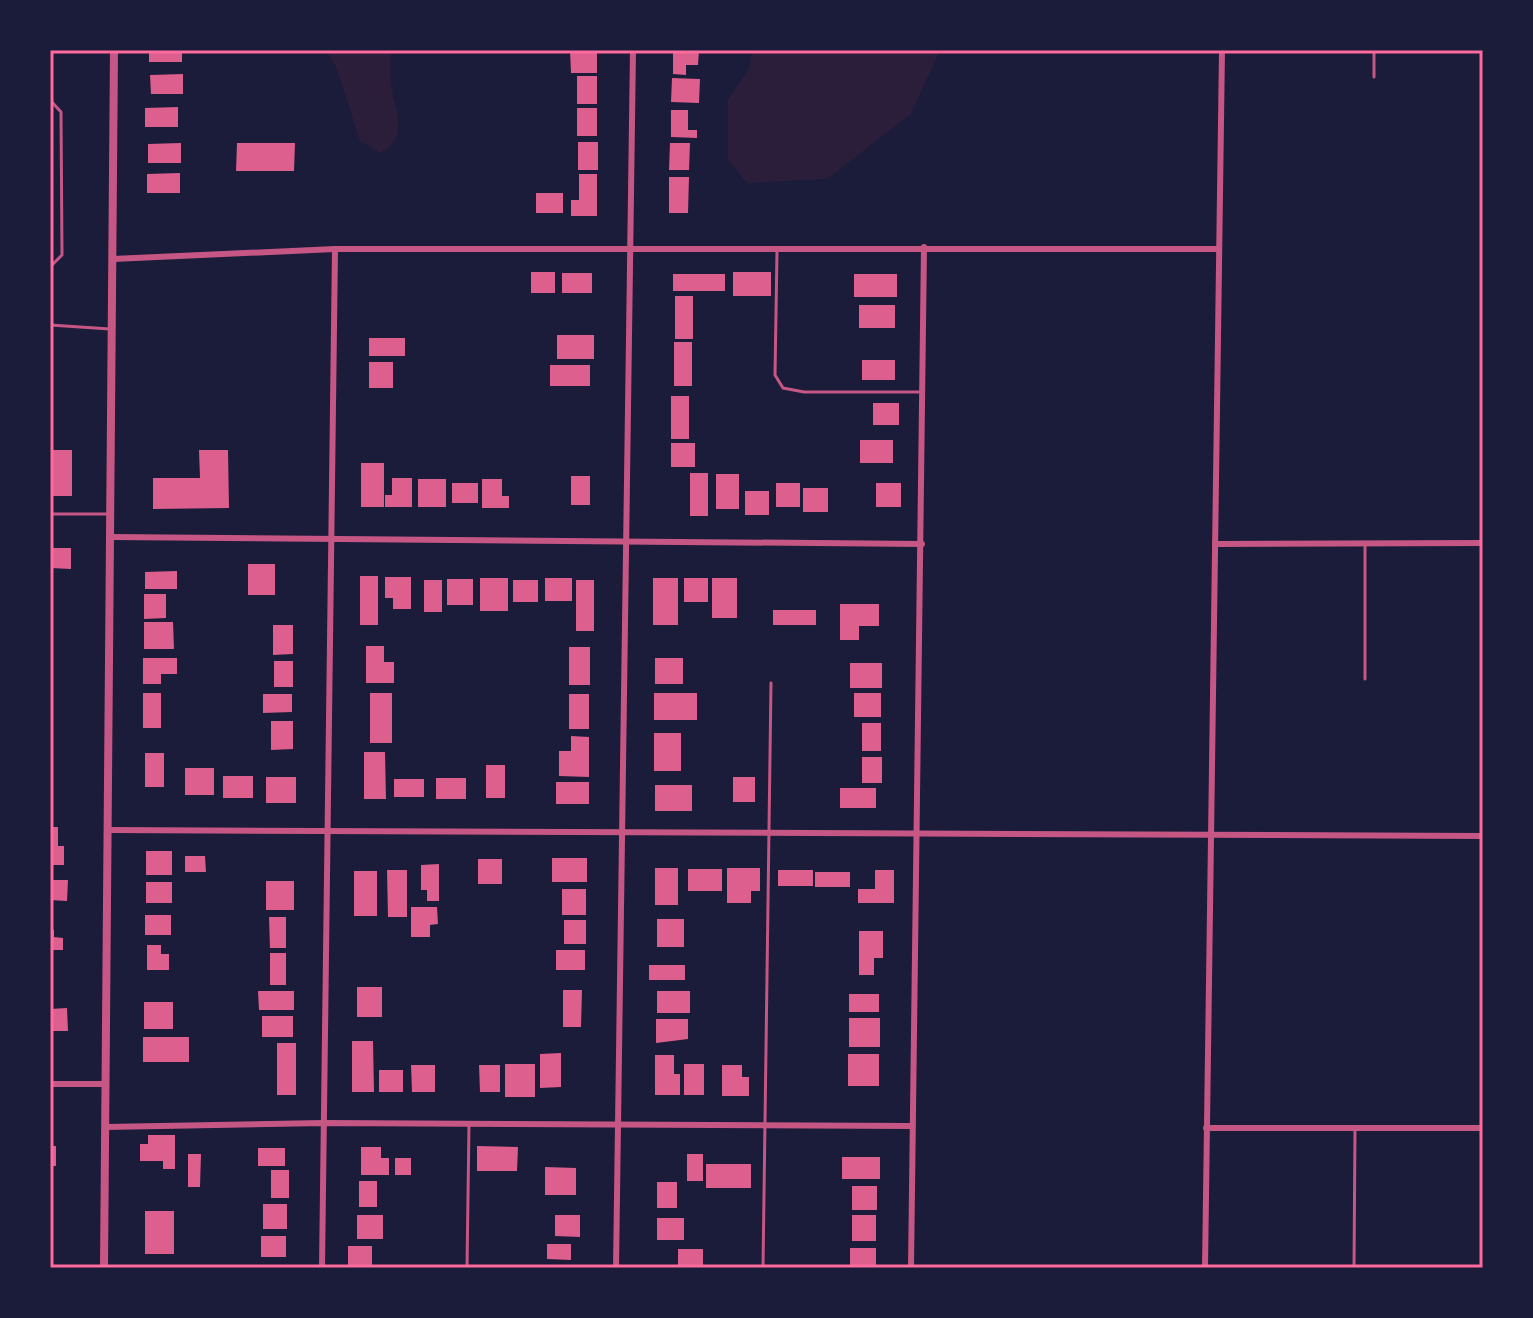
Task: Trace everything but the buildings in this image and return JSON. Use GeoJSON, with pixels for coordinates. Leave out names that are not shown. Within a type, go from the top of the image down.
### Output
{"type":"FeatureCollection","features":[{"type":"Feature","properties":{"kind":"street"},"geometry":{"type":"LineString","coordinates":[[104,1268],[114,50]]}},
{"type":"Feature","properties":{"kind":"street"},"geometry":{"type":"LineString","coordinates":[[616,1268],[633,50]]}},
{"type":"Feature","properties":{"kind":"street"},"geometry":{"type":"LineString","coordinates":[[1205,1268],[1222,50]]}},
{"type":"Feature","properties":{"kind":"street"},"geometry":{"type":"LineString","coordinates":[[911,1268],[924,247]]}},
{"type":"Feature","properties":{"kind":"street"},"geometry":{"type":"LineString","coordinates":[[113,259],[335,249],[1219,249]]}},
{"type":"Feature","properties":{"kind":"street"},"geometry":{"type":"LineString","coordinates":[[322,1268],[335,249]]}},
{"type":"Feature","properties":{"kind":"street"},"geometry":{"type":"LineString","coordinates":[[111,537],[626,539],[922,544]]}},
{"type":"Feature","properties":{"kind":"street"},"geometry":{"type":"LineString","coordinates":[[1215,544],[1483,543]]}},
{"type":"Feature","properties":{"kind":"street"},"geometry":{"type":"LineString","coordinates":[[108,830],[1483,836]]}},
{"type":"Feature","properties":{"kind":"street"},"geometry":{"type":"LineString","coordinates":[[50,1084],[106,1084]]}},
{"type":"Feature","properties":{"kind":"street"},"geometry":{"type":"LineString","coordinates":[[105,1127],[324,1123],[912,1126]]}},
{"type":"Feature","properties":{"kind":"street"},"geometry":{"type":"LineString","coordinates":[[1206,1128],[1483,1128]]}},
{"type":"Feature","properties":{"kind":"lane"},"geometry":{"type":"LineString","coordinates":[[1374,50],[1374,77]]}},
{"type":"Feature","properties":{"kind":"lane"},"geometry":{"type":"LineString","coordinates":[[50,100],[61,112],[62,255],[50,267]]}},
{"type":"Feature","properties":{"kind":"lane"},"geometry":{"type":"LineString","coordinates":[[777,247],[775,375],[783,388],[804,392],[923,392]]}},
{"type":"Feature","properties":{"kind":"lane"},"geometry":{"type":"LineString","coordinates":[[50,325],[113,329]]}},
{"type":"Feature","properties":{"kind":"lane"},"geometry":{"type":"LineString","coordinates":[[50,514],[111,514]]}},
{"type":"Feature","properties":{"kind":"lane"},"geometry":{"type":"LineString","coordinates":[[1365,543],[1365,679]]}},
{"type":"Feature","properties":{"kind":"lane"},"geometry":{"type":"LineString","coordinates":[[763,1268],[771,683]]}},
{"type":"Feature","properties":{"kind":"lane"},"geometry":{"type":"LineString","coordinates":[[467,1268],[469,1124]]}},
{"type":"Feature","properties":{"kind":"lane"},"geometry":{"type":"LineString","coordinates":[[1354,1268],[1355,1128]]}},
{"type":"Feature","properties":{"kind":"shaded area"},"geometry":{"type":"Polygon","coordinates":[[[326,50],[391,50],[391,85],[398,126],[394,141],[380,153],[360,141],[336,67],[326,50]]]}},
{"type":"Feature","properties":{"kind":"shaded area"},"geometry":{"type":"Polygon","coordinates":[[[752,50],[940,50],[911,114],[827,179],[747,183],[728,160],[728,99],[749,69],[752,50]]]}}]}
